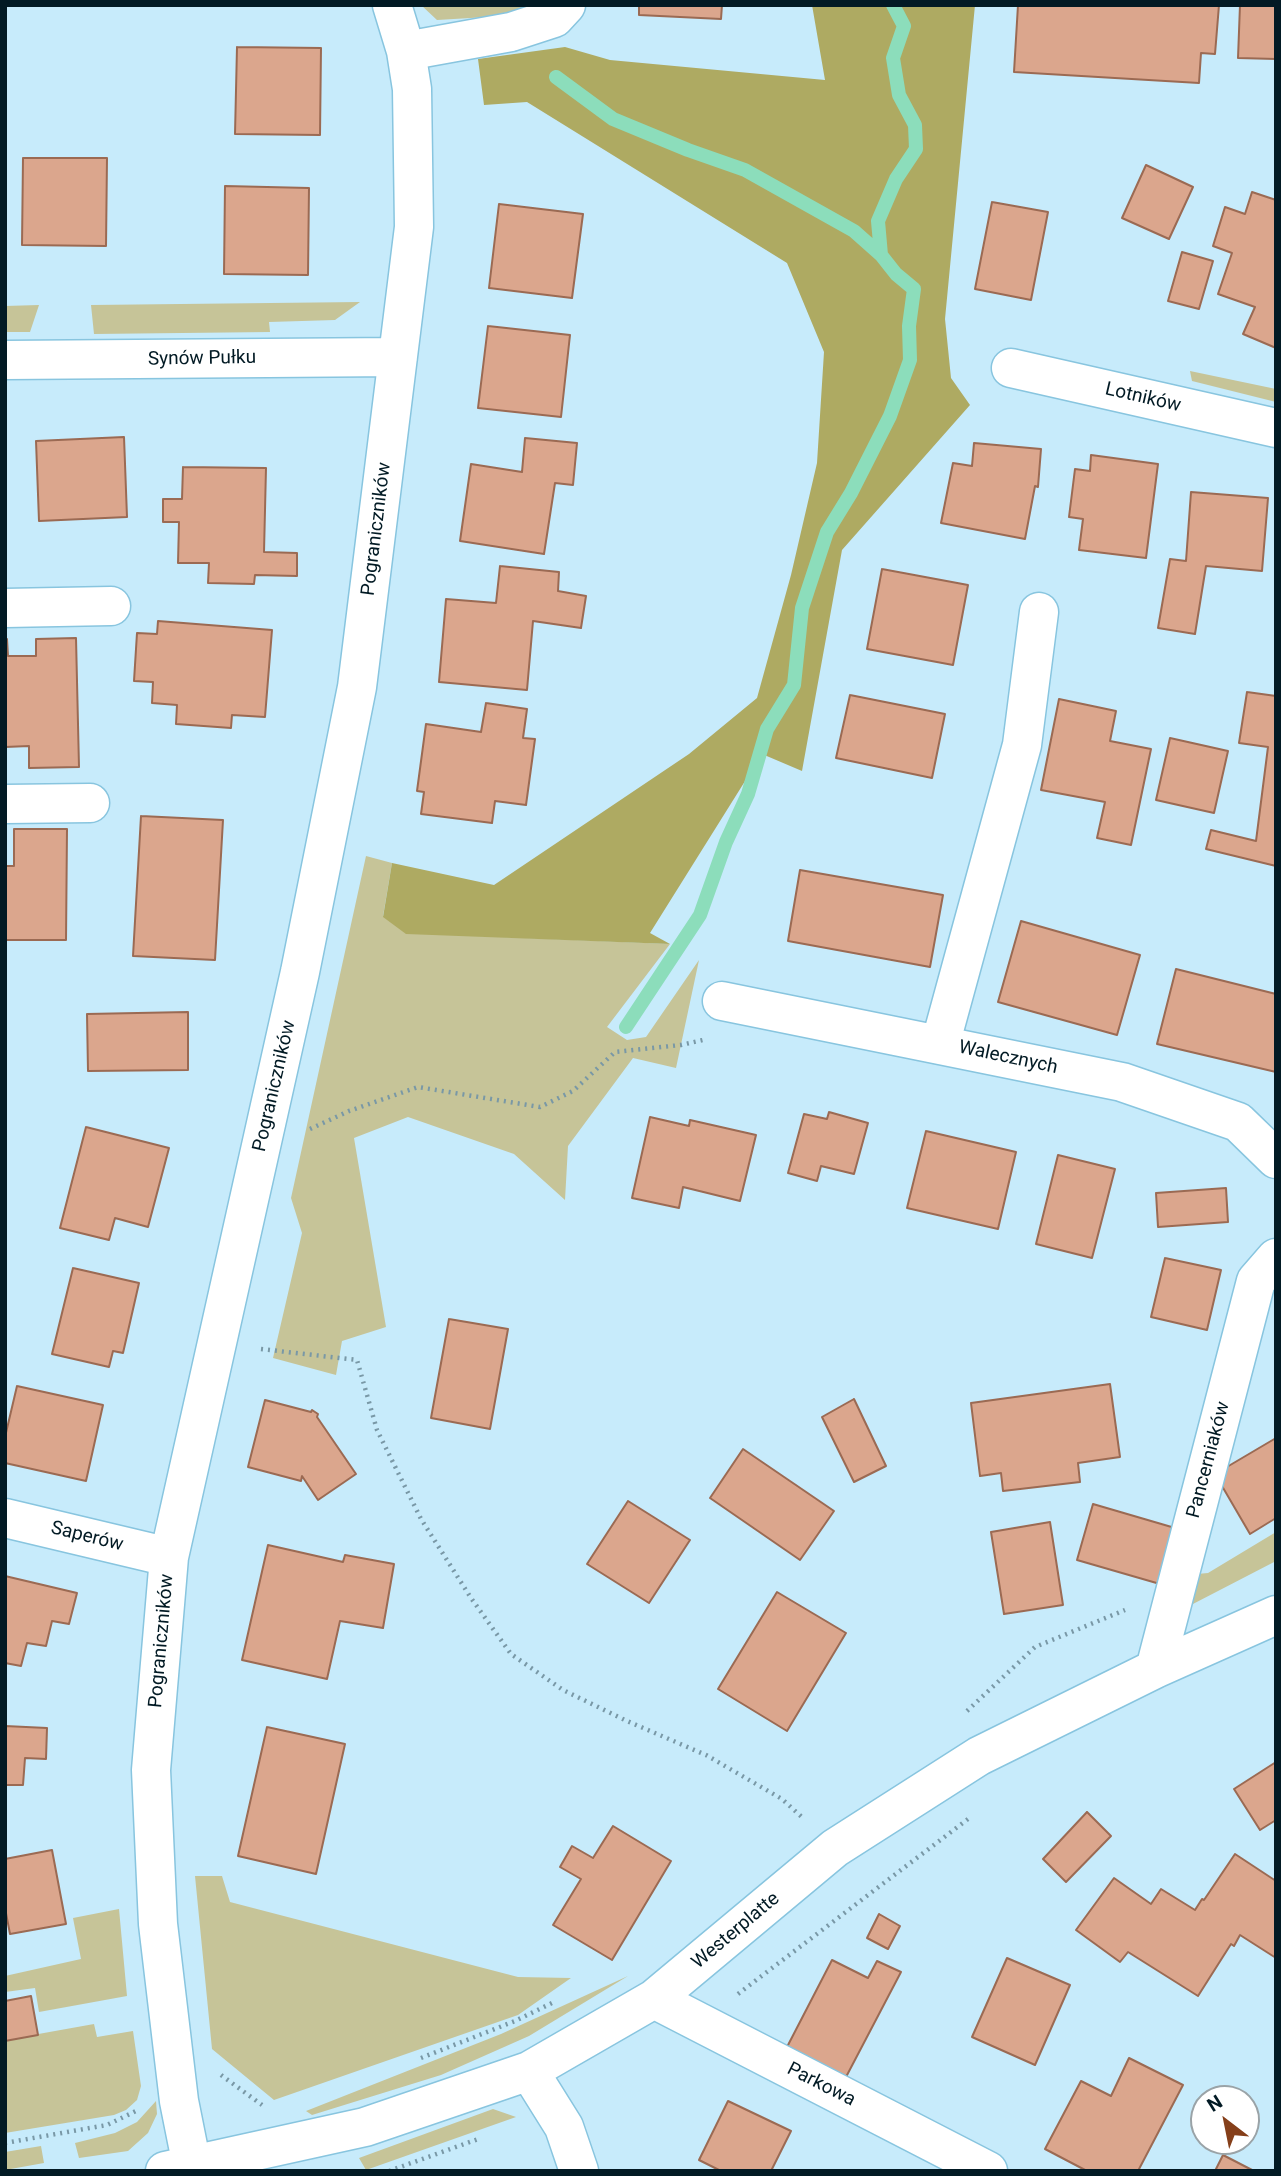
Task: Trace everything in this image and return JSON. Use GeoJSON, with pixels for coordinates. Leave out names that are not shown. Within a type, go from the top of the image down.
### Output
{"type":"FeatureCollection","features":[{"type":"Feature","properties":{"kind":"street","name":"Pograniczników"},"geometry":{"type":"LineString","coordinates":[[178,2168],[177,2081],[158,1924],[151,1770],[169,1557],[300,972],[357,687],[414,227],[412,89],[406,51],[392,5]]}},
{"type":"Feature","properties":{"kind":"street"},"geometry":{"type":"LineString","coordinates":[[406,51],[511,32],[554,18],[566,5]]}},
{"type":"Feature","properties":{"kind":"street","name":"Synów Pułku"},"geometry":{"type":"LineString","coordinates":[[5,360],[398,356]]}},
{"type":"Feature","properties":{"kind":"street","name":"Lotników"},"geometry":{"type":"LineString","coordinates":[[1011,368],[1276,428]]}},
{"type":"Feature","properties":{"kind":"street"},"geometry":{"type":"LineString","coordinates":[[5,608],[111,606]]}},
{"type":"Feature","properties":{"kind":"street"},"geometry":{"type":"LineString","coordinates":[[940,1045],[1022,746],[1039,612]]}},
{"type":"Feature","properties":{"kind":"street"},"geometry":{"type":"LineString","coordinates":[[5,804],[90,803]]}},
{"type":"Feature","properties":{"kind":"street","name":"Walecznych"},"geometry":{"type":"LineString","coordinates":[[738,1005],[1122,1082],[1238,1122],[1276,1159]]}},
{"type":"Feature","properties":{"kind":"street","name":"Pancerniaków"},"geometry":{"type":"LineString","coordinates":[[1155,1669],[1256,1281],[1276,1258]]}},
{"type":"Feature","properties":{"kind":"street","name":"Saperów"},"geometry":{"type":"LineString","coordinates":[[5,1518],[169,1557]]}},
{"type":"Feature","properties":{"kind":"street","name":"Westerplatte"},"geometry":{"type":"LineString","coordinates":[[178,2168],[365,2127],[529,2071],[654,1999],[835,1848],[979,1756],[1155,1669],[1276,1615]]}},
{"type":"Feature","properties":{"kind":"street","name":"Parkowa"},"geometry":{"type":"LineString","coordinates":[[654,1999],[989,2171]]}},
{"type":"Feature","properties":{"kind":"street"},"geometry":{"type":"LineString","coordinates":[[529,2071],[564,2127],[579,2171]]}},
{"type":"Feature","properties":{"kind":"path"},"geometry":{"type":"LineString","coordinates":[[260,1153],[349,1111],[418,1087],[540,1107],[573,1091],[615,1052],[681,1045],[730,1034],[738,1005]]}},
{"type":"Feature","properties":{"kind":"path"},"geometry":{"type":"LineString","coordinates":[[217,1344],[357,1360],[377,1430],[421,1519],[471,1598],[511,1654],[563,1690],[706,1755],[782,1799],[835,1848]]}},
{"type":"Feature","properties":{"kind":"path"},"geometry":{"type":"LineString","coordinates":[[957,1719],[1035,1647],[1176,1588]]}},
{"type":"Feature","properties":{"kind":"path"},"geometry":{"type":"LineString","coordinates":[[697,2021],[723,2005],[975,1814]]}},
{"type":"Feature","properties":{"kind":"path"},"geometry":{"type":"LineString","coordinates":[[421,2058],[515,2021],[561,1999]]}},
{"type":"Feature","properties":{"kind":"path"},"geometry":{"type":"LineString","coordinates":[[177,2081],[222,2075],[270,2111]]}},
{"type":"Feature","properties":{"kind":"path"},"geometry":{"type":"LineString","coordinates":[[390,2171],[491,2134]]}},
{"type":"Feature","properties":{"kind":"shaded area"},"geometry":{"type":"Polygon","coordinates":[[[421,5],[541,5],[504,16],[437,20],[421,5]]]}},
{"type":"Feature","properties":{"kind":"shaded area"},"geometry":{"type":"Polygon","coordinates":[[[812,5],[975,5],[945,319],[951,378],[970,405],[842,550],[802,771],[762,754],[650,933],[670,944],[406,934],[383,917],[392,863],[494,885],[689,754],[757,698],[791,575],[817,463],[824,352],[787,263],[527,102],[484,105],[478,59],[565,47],[610,60],[825,80],[812,5]]]}},
{"type":"Feature","properties":{"kind":"shaded area"},"geometry":{"type":"Polygon","coordinates":[[[360,302],[335,320],[269,322],[270,332],[94,334],[91,305],[360,302]]]}},
{"type":"Feature","properties":{"kind":"shaded area"},"geometry":{"type":"Polygon","coordinates":[[[39,305],[30,332],[5,332],[5,306],[39,305]]]}},
{"type":"Feature","properties":{"kind":"shaded area"},"geometry":{"type":"Polygon","coordinates":[[[1190,371],[1276,389],[1276,402],[1192,381],[1190,371]]]}},
{"type":"Feature","properties":{"kind":"shaded area"},"geometry":{"type":"Polygon","coordinates":[[[366,856],[392,863],[383,916],[406,933],[670,944],[607,1027],[627,1040],[646,1037],[699,960],[676,1068],[633,1058],[568,1146],[565,1200],[514,1154],[408,1117],[354,1138],[386,1327],[342,1341],[336,1375],[273,1358],[302,1233],[291,1198],[366,856]]]}},
{"type":"Feature","properties":{"kind":"shaded area"},"geometry":{"type":"Polygon","coordinates":[[[1276,1532],[1276,1561],[1191,1605],[1197,1574],[1208,1573],[1276,1532]]]}},
{"type":"Feature","properties":{"kind":"shaded area"},"geometry":{"type":"Polygon","coordinates":[[[195,1876],[222,1876],[230,1902],[518,1977],[571,1978],[518,2015],[274,2100],[212,2049],[195,1876]]]}},
{"type":"Feature","properties":{"kind":"shaded area"},"geometry":{"type":"Polygon","coordinates":[[[119,1909],[127,1996],[39,2012],[35,1988],[5,1992],[5,1976],[81,1959],[73,1918],[119,1909]]]}},
{"type":"Feature","properties":{"kind":"shaded area"},"geometry":{"type":"Polygon","coordinates":[[[628,1976],[529,2036],[441,2075],[312,2115],[306,2111],[501,2034],[628,1976]]]}},
{"type":"Feature","properties":{"kind":"shaded area"},"geometry":{"type":"Polygon","coordinates":[[[94,2024],[97,2037],[133,2031],[141,2086],[137,2100],[126,2110],[114,2115],[5,2133],[5,2040],[94,2024]]]}},
{"type":"Feature","properties":{"kind":"shaded area"},"geometry":{"type":"Polygon","coordinates":[[[156,2101],[157,2114],[148,2133],[128,2151],[79,2158],[75,2143],[115,2133],[137,2122],[156,2101]]]}},
{"type":"Feature","properties":{"kind":"shaded area"},"geometry":{"type":"Polygon","coordinates":[[[493,2109],[516,2117],[366,2170],[359,2158],[493,2109]]]}},
{"type":"Feature","properties":{"kind":"shaded area"},"geometry":{"type":"Polygon","coordinates":[[[41,2146],[44,2163],[5,2170],[5,2152],[41,2146]]]}},
{"type":"Feature","properties":{"kind":"building"},"geometry":{"type":"Polygon","coordinates":[[[639,5],[722,5],[721,19],[639,15],[639,5]]]}},
{"type":"Feature","properties":{"kind":"building"},"geometry":{"type":"Polygon","coordinates":[[[1018,5],[1219,5],[1215,54],[1201,53],[1199,83],[1014,72],[1018,5]]]}},
{"type":"Feature","properties":{"kind":"building"},"geometry":{"type":"Polygon","coordinates":[[[1240,5],[1276,5],[1276,59],[1238,58],[1240,5]]]}},
{"type":"Feature","properties":{"kind":"building"},"geometry":{"type":"Polygon","coordinates":[[[237,47],[321,48],[320,135],[235,134],[237,47]]]}},
{"type":"Feature","properties":{"kind":"building"},"geometry":{"type":"Polygon","coordinates":[[[23,158],[107,158],[106,246],[22,245],[23,158]]]}},
{"type":"Feature","properties":{"kind":"building"},"geometry":{"type":"Polygon","coordinates":[[[1146,165],[1193,187],[1169,239],[1122,218],[1146,165]]]}},
{"type":"Feature","properties":{"kind":"building"},"geometry":{"type":"Polygon","coordinates":[[[225,186],[309,188],[308,275],[224,274],[225,186]]]}},
{"type":"Feature","properties":{"kind":"building"},"geometry":{"type":"Polygon","coordinates":[[[1252,192],[1276,200],[1276,348],[1243,334],[1255,307],[1218,294],[1232,253],[1213,246],[1225,207],[1245,214],[1252,192]]]}},
{"type":"Feature","properties":{"kind":"building"},"geometry":{"type":"Polygon","coordinates":[[[992,202],[1048,212],[1031,300],[975,289],[992,202]]]}},
{"type":"Feature","properties":{"kind":"building"},"geometry":{"type":"Polygon","coordinates":[[[499,204],[583,214],[572,298],[489,288],[499,204]]]}},
{"type":"Feature","properties":{"kind":"building"},"geometry":{"type":"Polygon","coordinates":[[[1182,252],[1213,261],[1199,309],[1168,301],[1182,252]]]}},
{"type":"Feature","properties":{"kind":"building"},"geometry":{"type":"Polygon","coordinates":[[[488,326],[570,335],[561,417],[478,408],[488,326]]]}},
{"type":"Feature","properties":{"kind":"building"},"geometry":{"type":"Polygon","coordinates":[[[124,437],[127,517],[39,521],[36,441],[124,437]]]}},
{"type":"Feature","properties":{"kind":"building"},"geometry":{"type":"Polygon","coordinates":[[[525,438],[577,443],[573,485],[555,483],[544,554],[460,541],[471,464],[522,472],[525,438]]]}},
{"type":"Feature","properties":{"kind":"building"},"geometry":{"type":"Polygon","coordinates":[[[974,443],[1041,449],[1038,487],[1035,486],[1025,539],[941,523],[953,463],[972,466],[974,443]]]}},
{"type":"Feature","properties":{"kind":"building"},"geometry":{"type":"Polygon","coordinates":[[[1091,455],[1158,464],[1146,558],[1079,550],[1083,519],[1069,517],[1075,469],[1090,471],[1091,455]]]}},
{"type":"Feature","properties":{"kind":"building"},"geometry":{"type":"Polygon","coordinates":[[[183,467],[266,468],[264,552],[297,553],[297,576],[255,575],[254,584],[208,583],[209,563],[178,563],[179,522],[163,522],[163,499],[182,499],[183,467]]]}},
{"type":"Feature","properties":{"kind":"building"},"geometry":{"type":"Polygon","coordinates":[[[1191,492],[1268,498],[1262,571],[1206,566],[1195,634],[1158,628],[1170,559],[1186,561],[1191,492]]]}},
{"type":"Feature","properties":{"kind":"building"},"geometry":{"type":"Polygon","coordinates":[[[500,566],[559,572],[558,591],[586,596],[581,628],[533,621],[527,690],[439,682],[446,599],[496,603],[500,566]]]}},
{"type":"Feature","properties":{"kind":"building"},"geometry":{"type":"Polygon","coordinates":[[[882,569],[968,585],[953,665],[867,649],[882,569]]]}},
{"type":"Feature","properties":{"kind":"building"},"geometry":{"type":"Polygon","coordinates":[[[158,621],[272,630],[265,717],[232,715],[231,728],[176,724],[177,705],[152,703],[153,682],[134,681],[137,633],[157,634],[158,621]]]}},
{"type":"Feature","properties":{"kind":"building"},"geometry":{"type":"Polygon","coordinates":[[[76,638],[79,767],[29,768],[29,746],[5,747],[5,639],[8,656],[36,656],[36,639],[76,638]]]}},
{"type":"Feature","properties":{"kind":"building"},"geometry":{"type":"Polygon","coordinates":[[[1247,692],[1276,696],[1276,866],[1206,849],[1211,830],[1256,841],[1268,747],[1239,743],[1247,692]]]}},
{"type":"Feature","properties":{"kind":"building"},"geometry":{"type":"Polygon","coordinates":[[[850,695],[945,714],[932,778],[836,758],[850,695]]]}},
{"type":"Feature","properties":{"kind":"building"},"geometry":{"type":"Polygon","coordinates":[[[1059,699],[1116,711],[1110,741],[1151,749],[1131,845],[1097,838],[1105,802],[1041,790],[1059,699]]]}},
{"type":"Feature","properties":{"kind":"building"},"geometry":{"type":"Polygon","coordinates":[[[486,703],[527,709],[523,738],[535,739],[526,805],[495,801],[492,823],[421,814],[424,792],[417,791],[426,724],[481,732],[486,703]]]}},
{"type":"Feature","properties":{"kind":"building"},"geometry":{"type":"Polygon","coordinates":[[[1170,738],[1228,751],[1214,813],[1156,800],[1170,738]]]}},
{"type":"Feature","properties":{"kind":"building"},"geometry":{"type":"Polygon","coordinates":[[[141,816],[223,820],[215,960],[133,956],[141,816]]]}},
{"type":"Feature","properties":{"kind":"building"},"geometry":{"type":"Polygon","coordinates":[[[14,829],[67,829],[66,940],[5,940],[5,866],[14,866],[14,829]]]}},
{"type":"Feature","properties":{"kind":"building"},"geometry":{"type":"Polygon","coordinates":[[[800,870],[943,895],[930,967],[788,941],[800,870]]]}},
{"type":"Feature","properties":{"kind":"building"},"geometry":{"type":"Polygon","coordinates":[[[1021,921],[1140,955],[1117,1035],[998,1002],[1021,921]]]}},
{"type":"Feature","properties":{"kind":"building"},"geometry":{"type":"Polygon","coordinates":[[[1176,969],[1276,994],[1276,1072],[1157,1044],[1176,969]]]}},
{"type":"Feature","properties":{"kind":"building"},"geometry":{"type":"Polygon","coordinates":[[[188,1012],[188,1070],[88,1071],[87,1014],[188,1012]]]}},
{"type":"Feature","properties":{"kind":"building"},"geometry":{"type":"Polygon","coordinates":[[[829,1112],[868,1123],[854,1174],[821,1166],[817,1181],[788,1173],[804,1114],[827,1119],[829,1112]]]}},
{"type":"Feature","properties":{"kind":"building"},"geometry":{"type":"Polygon","coordinates":[[[650,1117],[689,1126],[690,1120],[756,1135],[740,1201],[683,1187],[679,1208],[632,1198],[650,1117]]]}},
{"type":"Feature","properties":{"kind":"building"},"geometry":{"type":"Polygon","coordinates":[[[86,1127],[169,1148],[148,1227],[115,1218],[109,1240],[60,1228],[86,1127]]]}},
{"type":"Feature","properties":{"kind":"building"},"geometry":{"type":"Polygon","coordinates":[[[926,1131],[1016,1152],[998,1229],[907,1208],[926,1131]]]}},
{"type":"Feature","properties":{"kind":"building"},"geometry":{"type":"Polygon","coordinates":[[[1058,1155],[1115,1169],[1092,1258],[1036,1244],[1058,1155]]]}},
{"type":"Feature","properties":{"kind":"building"},"geometry":{"type":"Polygon","coordinates":[[[1226,1188],[1228,1222],[1158,1227],[1156,1193],[1226,1188]]]}},
{"type":"Feature","properties":{"kind":"building"},"geometry":{"type":"Polygon","coordinates":[[[1165,1258],[1221,1270],[1207,1330],[1151,1317],[1165,1258]]]}},
{"type":"Feature","properties":{"kind":"building"},"geometry":{"type":"Polygon","coordinates":[[[73,1268],[139,1283],[123,1353],[113,1351],[109,1367],[52,1354],[73,1268]]]}},
{"type":"Feature","properties":{"kind":"building"},"geometry":{"type":"Polygon","coordinates":[[[449,1319],[508,1329],[490,1429],[431,1418],[449,1319]]]}},
{"type":"Feature","properties":{"kind":"building"},"geometry":{"type":"Polygon","coordinates":[[[1110,1384],[1120,1457],[1078,1463],[1080,1482],[1003,1491],[1001,1473],[980,1476],[971,1403],[1110,1384]]]}},
{"type":"Feature","properties":{"kind":"building"},"geometry":{"type":"Polygon","coordinates":[[[17,1386],[103,1405],[86,1481],[5,1463],[5,1437],[17,1386]]]}},
{"type":"Feature","properties":{"kind":"building"},"geometry":{"type":"Polygon","coordinates":[[[854,1399],[886,1466],[854,1482],[822,1417],[854,1399]]]}},
{"type":"Feature","properties":{"kind":"building"},"geometry":{"type":"Polygon","coordinates":[[[265,1400],[311,1412],[312,1410],[318,1414],[317,1417],[356,1474],[318,1500],[302,1476],[301,1481],[248,1467],[265,1400]]]}},
{"type":"Feature","properties":{"kind":"building"},"geometry":{"type":"Polygon","coordinates":[[[1276,1438],[1276,1518],[1250,1534],[1215,1474],[1276,1438]]]}},
{"type":"Feature","properties":{"kind":"building"},"geometry":{"type":"Polygon","coordinates":[[[743,1449],[834,1511],[800,1560],[710,1498],[743,1449]]]}},
{"type":"Feature","properties":{"kind":"building"},"geometry":{"type":"Polygon","coordinates":[[[628,1501],[690,1540],[649,1603],[587,1564],[628,1501]]]}},
{"type":"Feature","properties":{"kind":"building"},"geometry":{"type":"Polygon","coordinates":[[[1093,1504],[1175,1528],[1160,1584],[1077,1560],[1093,1504]]]}},
{"type":"Feature","properties":{"kind":"building"},"geometry":{"type":"Polygon","coordinates":[[[1050,1522],[1063,1605],[1004,1614],[991,1532],[1050,1522]]]}},
{"type":"Feature","properties":{"kind":"building"},"geometry":{"type":"Polygon","coordinates":[[[268,1545],[343,1562],[345,1555],[394,1564],[383,1628],[340,1621],[327,1679],[242,1660],[268,1545]]]}},
{"type":"Feature","properties":{"kind":"building"},"geometry":{"type":"Polygon","coordinates":[[[5,1576],[77,1593],[69,1624],[52,1621],[46,1646],[27,1643],[21,1666],[5,1663],[5,1576]]]}},
{"type":"Feature","properties":{"kind":"building"},"geometry":{"type":"Polygon","coordinates":[[[777,1592],[846,1633],[787,1731],[718,1689],[777,1592]]]}},
{"type":"Feature","properties":{"kind":"building"},"geometry":{"type":"Polygon","coordinates":[[[5,1726],[47,1728],[46,1759],[25,1758],[23,1785],[5,1785],[5,1726]]]}},
{"type":"Feature","properties":{"kind":"building"},"geometry":{"type":"Polygon","coordinates":[[[267,1727],[345,1744],[316,1874],[238,1856],[267,1727]]]}},
{"type":"Feature","properties":{"kind":"building"},"geometry":{"type":"Polygon","coordinates":[[[1276,1762],[1276,1820],[1260,1830],[1234,1789],[1276,1762]]]}},
{"type":"Feature","properties":{"kind":"building"},"geometry":{"type":"Polygon","coordinates":[[[1087,1812],[1111,1836],[1066,1882],[1043,1859],[1087,1812]]]}},
{"type":"Feature","properties":{"kind":"building"},"geometry":{"type":"Polygon","coordinates":[[[613,1826],[671,1861],[612,1960],[553,1925],[581,1879],[560,1867],[572,1846],[593,1858],[613,1826]]]}},
{"type":"Feature","properties":{"kind":"building"},"geometry":{"type":"Polygon","coordinates":[[[52,1850],[66,1924],[10,1934],[5,1908],[5,1859],[52,1850]]]}},
{"type":"Feature","properties":{"kind":"building"},"geometry":{"type":"Polygon","coordinates":[[[1235,1854],[1276,1881],[1276,1958],[1240,1935],[1234,1946],[1231,1944],[1198,1996],[1128,1952],[1120,1962],[1076,1930],[1114,1878],[1151,1904],[1161,1889],[1195,1910],[1235,1854]]]}},
{"type":"Feature","properties":{"kind":"building"},"geometry":{"type":"Polygon","coordinates":[[[879,1914],[900,1926],[888,1949],[867,1938],[879,1914]]]}},
{"type":"Feature","properties":{"kind":"building"},"geometry":{"type":"Polygon","coordinates":[[[1007,1958],[1070,1985],[1035,2065],[972,2037],[1007,1958]]]}},
{"type":"Feature","properties":{"kind":"building"},"geometry":{"type":"Polygon","coordinates":[[[832,1960],[868,1978],[877,1961],[901,1972],[846,2077],[787,2047],[832,1960]]]}},
{"type":"Feature","properties":{"kind":"building"},"geometry":{"type":"Polygon","coordinates":[[[31,1996],[38,2035],[5,2041],[5,2001],[31,1996]]]}},
{"type":"Feature","properties":{"kind":"building"},"geometry":{"type":"Polygon","coordinates":[[[1129,2058],[1183,2085],[1138,2171],[1087,2171],[1045,2149],[1081,2081],[1111,2096],[1129,2058]]]}},
{"type":"Feature","properties":{"kind":"building"},"geometry":{"type":"Polygon","coordinates":[[[728,2101],[791,2131],[771,2171],[721,2171],[699,2160],[728,2101]]]}},
{"type":"Feature","properties":{"kind":"building"},"geometry":{"type":"Polygon","coordinates":[[[1223,2155],[1254,2171],[1215,2171],[1223,2155]]]}},
{"type":"Feature","properties":{"kind":"waterway"},"geometry":{"type":"LineString","coordinates":[[626,1027],[700,915],[726,842],[748,794],[767,729],[794,685],[802,608],[827,532],[851,493],[890,416],[910,360],[909,326],[914,289],[896,274],[881,255],[878,221],[896,179],[916,149],[915,125],[899,95],[893,58],[904,26],[893,5]]}},
{"type":"Feature","properties":{"kind":"waterway"},"geometry":{"type":"LineString","coordinates":[[556,77],[613,119],[745,170],[854,231],[881,255]]}}]}
